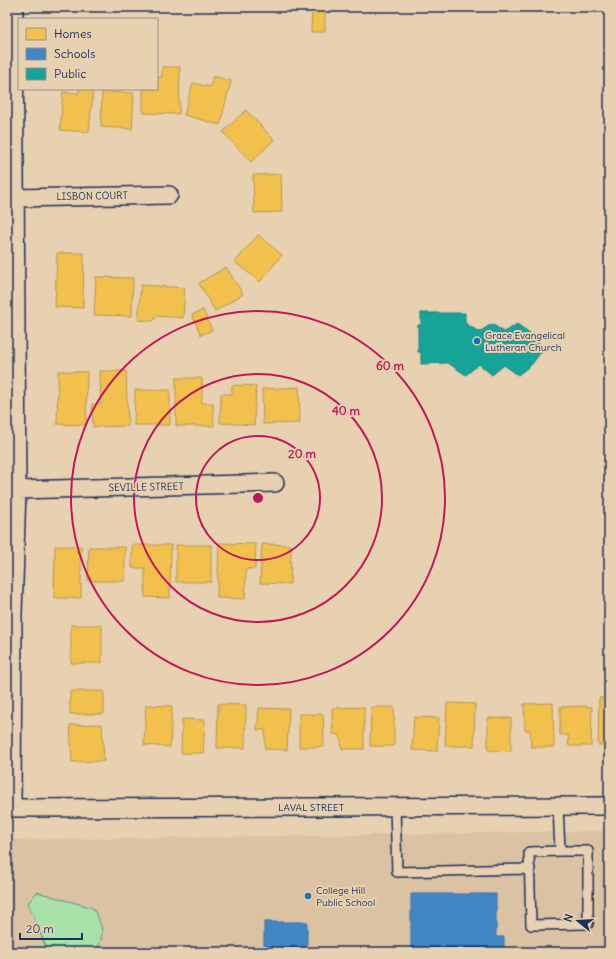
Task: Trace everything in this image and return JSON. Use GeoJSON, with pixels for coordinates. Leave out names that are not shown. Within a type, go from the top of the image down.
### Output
{"type":"FeatureCollection","features":[{"type":"Feature","properties":{"kind":"street"},"geometry":{"type":"LineString","coordinates":[[10,808],[13,613],[17,490],[14,7]]}},
{"type":"Feature","properties":{"kind":"street","name":"LISBON COURT"},"geometry":{"type":"LineString","coordinates":[[15,198],[169,195]]}},
{"type":"Feature","properties":{"kind":"street","name":"SEVILLE STREET"},"geometry":{"type":"LineString","coordinates":[[17,490],[275,484]]}},
{"type":"Feature","properties":{"kind":"street","name":"LAVAL STREET"},"geometry":{"type":"LineString","coordinates":[[10,808],[609,806]]}},
{"type":"Feature","properties":{"kind":"lane"},"geometry":{"type":"LineString","coordinates":[[558,806],[560,851]]}},
{"type":"Feature","properties":{"kind":"lane"},"geometry":{"type":"LineString","coordinates":[[395,807],[397,872],[530,869]]}},
{"type":"Feature","properties":{"kind":"lane"},"geometry":{"type":"LineString","coordinates":[[560,851],[588,851],[588,924],[531,925],[529,852],[560,851]]}},
{"type":"Feature","properties":{"kind":"shaded area","name":"College Hill Public School"},"geometry":{"type":"Polygon","coordinates":[[[609,831],[609,952],[7,952],[7,840],[609,831]]]}},
{"type":"Feature","properties":{"kind":"green space"},"geometry":{"type":"Polygon","coordinates":[[[37,892],[93,908],[102,930],[102,936],[98,947],[93,952],[48,952],[28,903],[37,892]]]}},
{"type":"Feature","properties":{"kind":"building: Homes"},"geometry":{"type":"Polygon","coordinates":[[[325,8],[325,32],[311,32],[312,9],[325,8]]]}},
{"type":"Feature","properties":{"kind":"building: Homes"},"geometry":{"type":"Polygon","coordinates":[[[162,67],[180,67],[179,114],[143,113],[143,90],[158,90],[158,77],[162,77],[162,67]]]}},
{"type":"Feature","properties":{"kind":"building: Homes"},"geometry":{"type":"Polygon","coordinates":[[[213,76],[231,81],[220,125],[184,115],[193,83],[210,87],[213,76]]]}},
{"type":"Feature","properties":{"kind":"building: Homes"},"geometry":{"type":"Polygon","coordinates":[[[79,90],[93,90],[89,132],[60,130],[63,92],[79,93],[79,90]]]}},
{"type":"Feature","properties":{"kind":"building: Homes"},"geometry":{"type":"Polygon","coordinates":[[[102,92],[134,93],[132,129],[101,127],[102,92]]]}},
{"type":"Feature","properties":{"kind":"building: Homes"},"geometry":{"type":"Polygon","coordinates":[[[246,110],[274,140],[251,162],[223,132],[246,110]]]}},
{"type":"Feature","properties":{"kind":"building: Homes"},"geometry":{"type":"Polygon","coordinates":[[[281,174],[282,212],[254,213],[253,175],[281,174]]]}},
{"type":"Feature","properties":{"kind":"building: Homes"},"geometry":{"type":"Polygon","coordinates":[[[258,235],[282,255],[260,282],[235,262],[258,235]]]}},
{"type":"Feature","properties":{"kind":"building: Homes"},"geometry":{"type":"Polygon","coordinates":[[[57,253],[84,253],[83,308],[55,307],[57,253]]]}},
{"type":"Feature","properties":{"kind":"building: Homes"},"geometry":{"type":"Polygon","coordinates":[[[226,267],[243,294],[215,311],[199,283],[226,267]]]}},
{"type":"Feature","properties":{"kind":"building: Homes"},"geometry":{"type":"Polygon","coordinates":[[[96,277],[133,278],[132,316],[94,315],[96,277]]]}},
{"type":"Feature","properties":{"kind":"building: Homes"},"geometry":{"type":"Polygon","coordinates":[[[141,285],[185,288],[183,318],[157,316],[153,321],[138,320],[141,285]]]}},
{"type":"Feature","properties":{"kind":"building: Homes"},"geometry":{"type":"Polygon","coordinates":[[[203,310],[212,330],[201,335],[192,315],[203,310]]]}},
{"type":"Feature","properties":{"kind":"building: Homes"},"geometry":{"type":"Polygon","coordinates":[[[58,371],[87,372],[86,425],[57,424],[58,371]]]}},
{"type":"Feature","properties":{"kind":"building: Homes"},"geometry":{"type":"Polygon","coordinates":[[[100,371],[126,371],[128,426],[93,427],[92,404],[101,404],[100,371]]]}},
{"type":"Feature","properties":{"kind":"building: Homes"},"geometry":{"type":"Polygon","coordinates":[[[176,378],[202,378],[202,403],[213,403],[214,426],[176,426],[176,378]]]}},
{"type":"Feature","properties":{"kind":"building: Homes"},"geometry":{"type":"Polygon","coordinates":[[[232,385],[256,386],[254,425],[220,423],[221,394],[232,394],[232,385]]]}},
{"type":"Feature","properties":{"kind":"building: Homes"},"geometry":{"type":"Polygon","coordinates":[[[299,387],[300,423],[263,424],[262,389],[299,387]]]}},
{"type":"Feature","properties":{"kind":"building: Homes"},"geometry":{"type":"Polygon","coordinates":[[[135,390],[170,390],[170,425],[134,425],[135,390]]]}},
{"type":"Feature","properties":{"kind":"building: Homes"},"geometry":{"type":"Polygon","coordinates":[[[219,543],[256,544],[255,569],[246,569],[245,599],[217,598],[219,543]]]}},
{"type":"Feature","properties":{"kind":"building: Homes"},"geometry":{"type":"Polygon","coordinates":[[[262,544],[291,545],[290,584],[260,583],[262,544]]]}},
{"type":"Feature","properties":{"kind":"building: Homes"},"geometry":{"type":"Polygon","coordinates":[[[132,545],[171,545],[170,598],[145,597],[145,568],[132,568],[132,545]]]}},
{"type":"Feature","properties":{"kind":"building: Homes"},"geometry":{"type":"Polygon","coordinates":[[[176,545],[211,545],[211,582],[176,582],[176,545]]]}},
{"type":"Feature","properties":{"kind":"building: Homes"},"geometry":{"type":"Polygon","coordinates":[[[55,546],[81,546],[81,598],[54,598],[55,546]]]}},
{"type":"Feature","properties":{"kind":"building: Homes"},"geometry":{"type":"Polygon","coordinates":[[[89,547],[125,547],[125,581],[88,581],[89,547]]]}},
{"type":"Feature","properties":{"kind":"building: Homes"},"geometry":{"type":"Polygon","coordinates":[[[71,625],[102,625],[102,663],[71,663],[71,625]]]}},
{"type":"Feature","properties":{"kind":"building: Homes"},"geometry":{"type":"Polygon","coordinates":[[[70,691],[104,691],[104,714],[70,714],[70,691]]]}},
{"type":"Feature","properties":{"kind":"building: Homes"},"geometry":{"type":"Polygon","coordinates":[[[599,698],[609,698],[609,745],[598,745],[599,698]]]}},
{"type":"Feature","properties":{"kind":"building: Homes"},"geometry":{"type":"Polygon","coordinates":[[[447,703],[475,704],[474,746],[445,746],[447,703]]]}},
{"type":"Feature","properties":{"kind":"building: Homes"},"geometry":{"type":"Polygon","coordinates":[[[553,703],[554,747],[531,747],[530,730],[525,730],[524,704],[553,703]]]}},
{"type":"Feature","properties":{"kind":"building: Homes"},"geometry":{"type":"Polygon","coordinates":[[[218,704],[246,705],[245,748],[217,748],[218,704]]]}},
{"type":"Feature","properties":{"kind":"building: Homes"},"geometry":{"type":"Polygon","coordinates":[[[146,705],[172,706],[170,747],[144,745],[146,705]]]}},
{"type":"Feature","properties":{"kind":"building: Homes"},"geometry":{"type":"Polygon","coordinates":[[[364,707],[364,749],[342,749],[340,735],[333,734],[332,708],[364,707]]]}},
{"type":"Feature","properties":{"kind":"building: Homes"},"geometry":{"type":"Polygon","coordinates":[[[371,707],[394,707],[394,746],[370,746],[371,707]]]}},
{"type":"Feature","properties":{"kind":"building: Homes"},"geometry":{"type":"Polygon","coordinates":[[[560,707],[592,707],[591,746],[569,746],[568,735],[560,735],[560,707]]]}},
{"type":"Feature","properties":{"kind":"building: Homes"},"geometry":{"type":"Polygon","coordinates":[[[259,708],[289,709],[287,750],[265,749],[265,730],[257,730],[259,708]]]}},
{"type":"Feature","properties":{"kind":"building: Homes"},"geometry":{"type":"Polygon","coordinates":[[[299,714],[323,714],[324,747],[299,747],[299,714]]]}},
{"type":"Feature","properties":{"kind":"building: Homes"},"geometry":{"type":"Polygon","coordinates":[[[414,717],[439,718],[437,751],[412,750],[414,717]]]}},
{"type":"Feature","properties":{"kind":"building: Homes"},"geometry":{"type":"Polygon","coordinates":[[[488,718],[511,718],[511,751],[488,750],[488,718]]]}},
{"type":"Feature","properties":{"kind":"building: Homes"},"geometry":{"type":"Polygon","coordinates":[[[182,719],[205,720],[203,753],[181,753],[182,719]]]}},
{"type":"Feature","properties":{"kind":"building: Homes"},"geometry":{"type":"Polygon","coordinates":[[[102,724],[104,761],[72,762],[70,725],[102,724]]]}},
{"type":"Feature","properties":{"kind":"building: Schools"},"geometry":{"type":"Polygon","coordinates":[[[411,894],[496,894],[496,937],[504,937],[504,952],[411,951],[411,894]]]}},
{"type":"Feature","properties":{"kind":"building: Schools"},"geometry":{"type":"Polygon","coordinates":[[[264,922],[307,922],[307,949],[264,949],[264,922]]]}},
{"type":"Feature","properties":{"kind":"building: Public","name":"Grace Evangelical Lutheran Church"},"geometry":{"type":"Polygon","coordinates":[[[421,313],[465,313],[465,323],[479,332],[492,324],[504,332],[517,324],[530,333],[543,349],[532,364],[518,375],[504,365],[492,375],[479,364],[466,375],[448,363],[421,364],[421,352],[418,352],[418,325],[421,325],[421,313]]]}},
{"type":"Feature","properties":{"kind":"place","name":"Grace Evangelical Lutheran Church"},"geometry":{"type":"Point","coordinates":[477,341]}},
{"type":"Feature","properties":{"kind":"place","name":"College Hill Public School"},"geometry":{"type":"Point","coordinates":[308,896]}}]}
